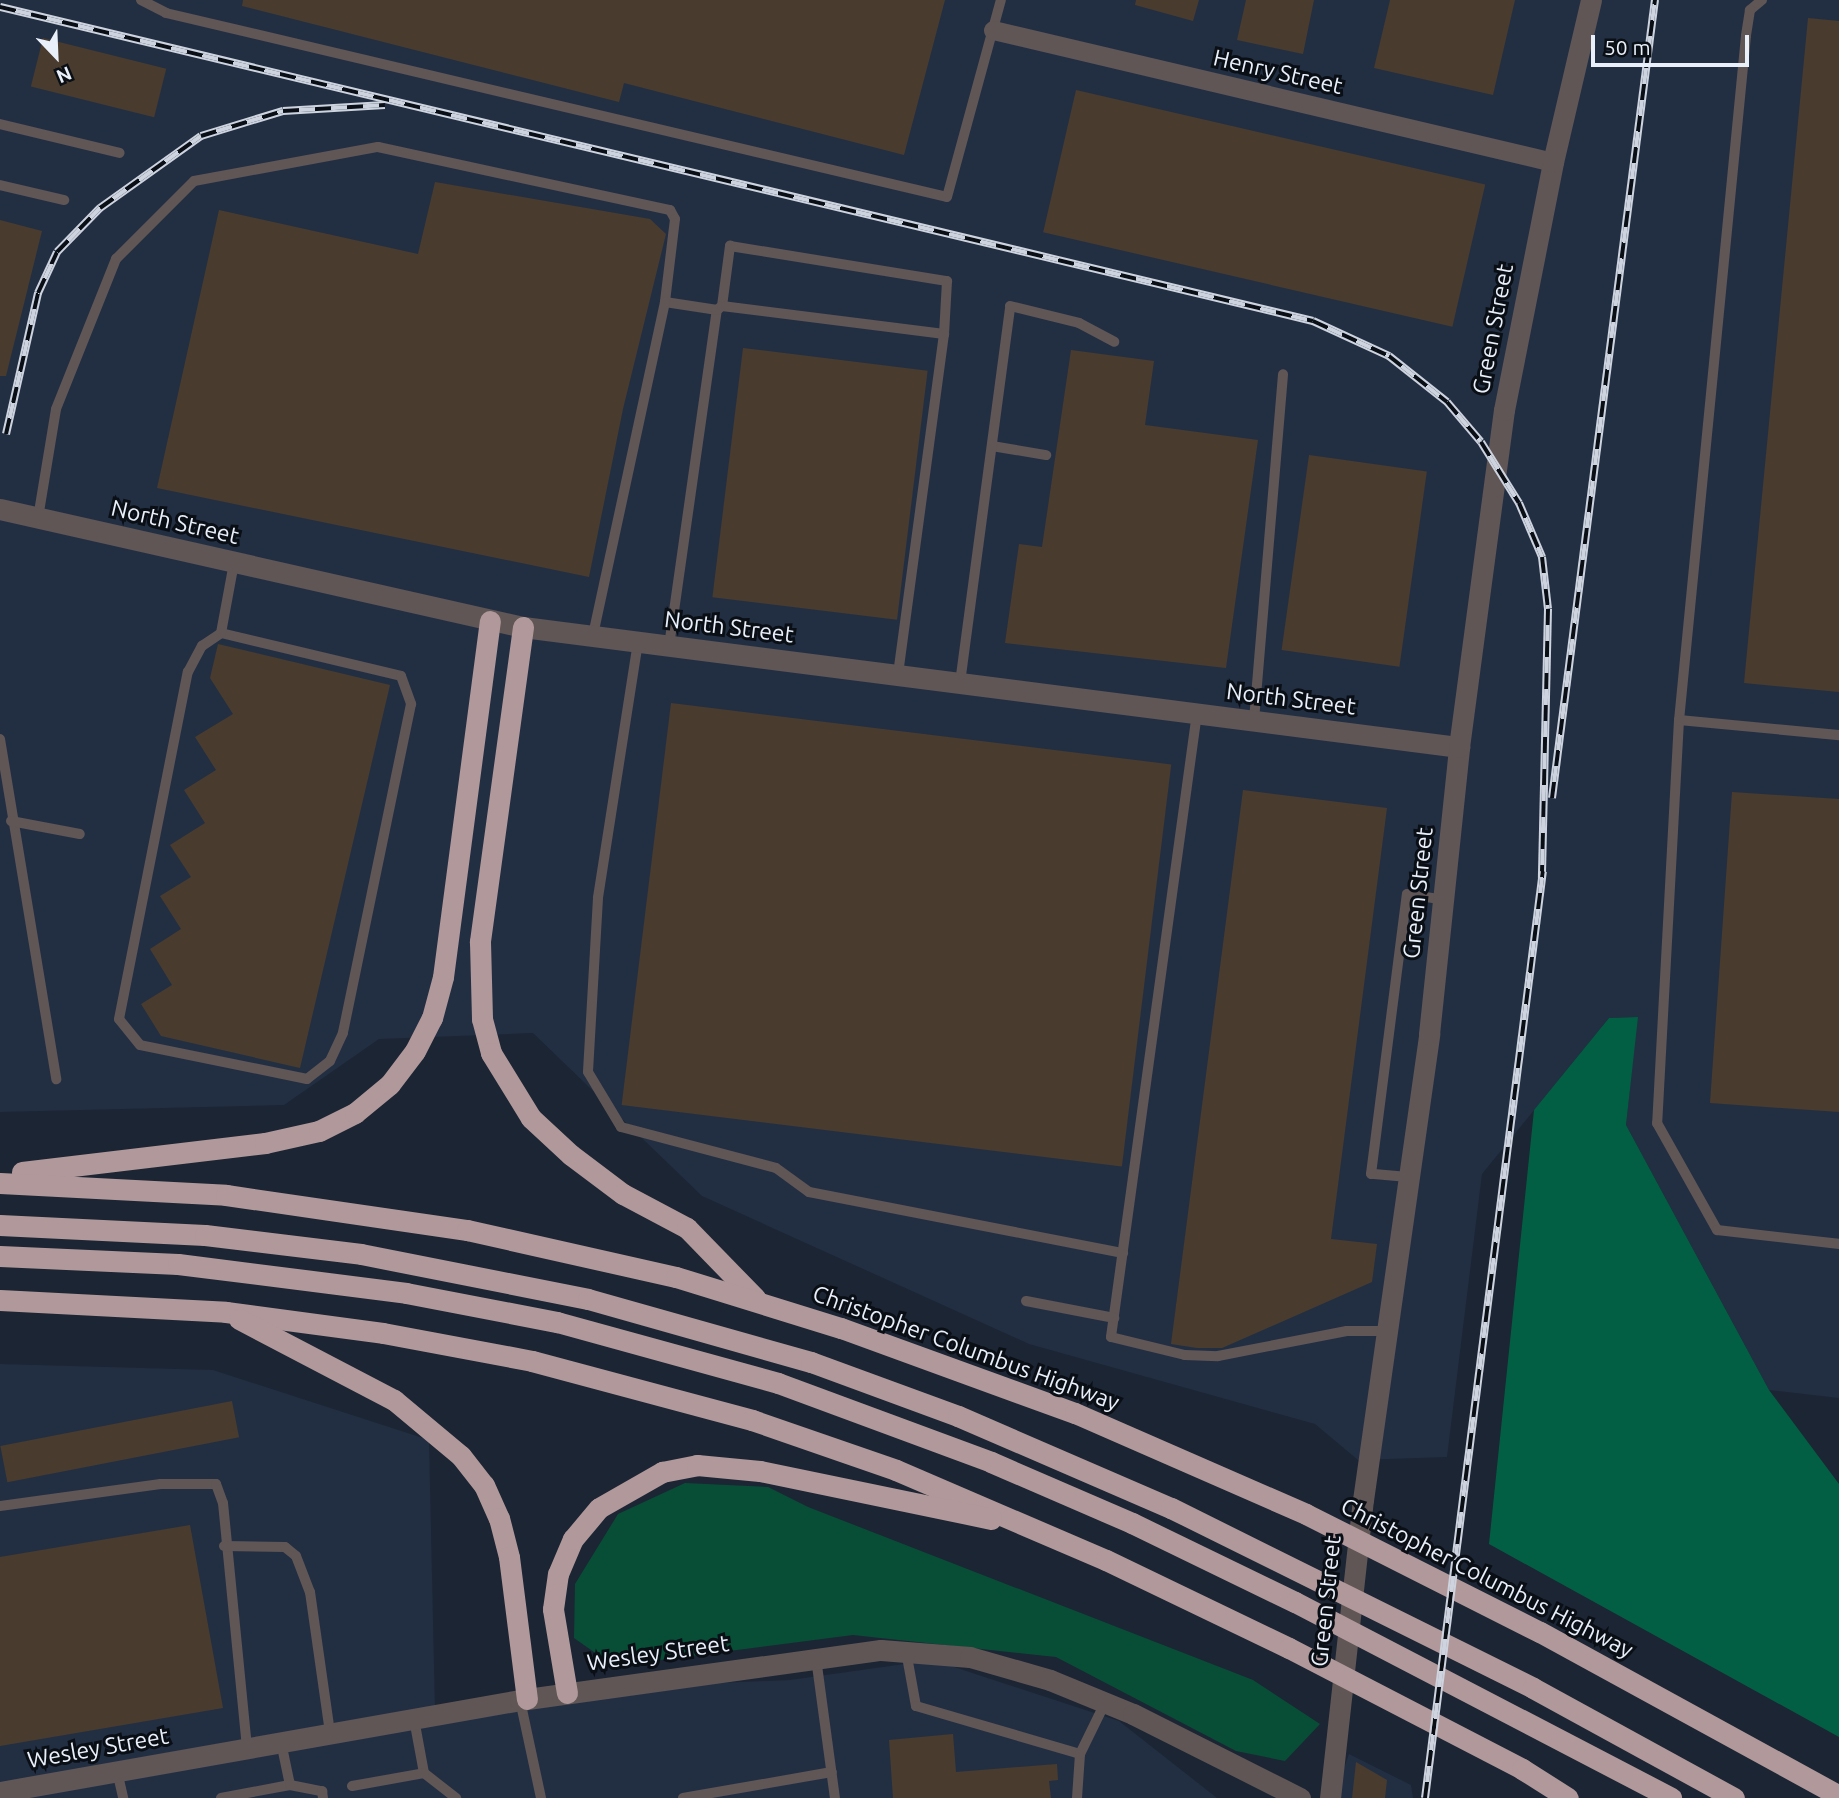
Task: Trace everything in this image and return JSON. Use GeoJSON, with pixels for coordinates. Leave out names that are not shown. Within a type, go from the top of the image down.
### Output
{"type":"FeatureCollection","features":[{"type":"Feature","properties":{"kind":"highway"},"geometry":{"type":"LineString","coordinates":[[0,1175],[265,1143],[319,1131],[355,1113],[390,1084],[415,1051],[432,1018],[443,977],[490,621]]}},
{"type":"Feature","properties":{"kind":"highway"},"geometry":{"type":"LineString","coordinates":[[523,627],[480,942],[482,1019],[491,1053],[531,1118],[571,1155],[623,1194],[687,1228],[757,1301]]}},
{"type":"Feature","properties":{"kind":"highway","name":"Christopher Columbus Highway"},"geometry":{"type":"LineString","coordinates":[[0,1182],[118,1187],[327,1207],[593,1257],[757,1301],[1075,1413],[1306,1514],[1540,1632],[1839,1796]]}},
{"type":"Feature","properties":{"kind":"highway"},"geometry":{"type":"LineString","coordinates":[[0,1225],[205,1235],[361,1254],[513,1282],[664,1318],[799,1359],[958,1416],[1100,1476],[1299,1570],[1533,1688],[1734,1798]]}},
{"type":"Feature","properties":{"kind":"highway"},"geometry":{"type":"LineString","coordinates":[[0,1256],[178,1264],[331,1280],[481,1307],[643,1344],[778,1383],[943,1443],[1108,1513],[1295,1602],[1528,1721],[1671,1798]]}},
{"type":"Feature","properties":{"kind":"highway"},"geometry":{"type":"LineString","coordinates":[[0,1300],[226,1312],[420,1339],[606,1379],[824,1444],[1038,1529],[1289,1648],[1522,1769],[1569,1798]]}},
{"type":"Feature","properties":{"kind":"highway"},"geometry":{"type":"LineString","coordinates":[[226,1312],[394,1400],[461,1456],[484,1485],[499,1518],[509,1557],[523,1700]]}},
{"type":"Feature","properties":{"kind":"highway"},"geometry":{"type":"LineString","coordinates":[[567,1693],[553,1609],[558,1574],[573,1539],[599,1508],[630,1487],[662,1472],[697,1465],[760,1471],[1038,1529]]}},
{"type":"Feature","properties":{"kind":"street","name":"Green Street"},"geometry":{"type":"LineString","coordinates":[[1330,1798],[1363,1500],[1409,1177],[1459,747],[1504,410],[1553,162],[1591,0]]}},
{"type":"Feature","properties":{"kind":"street","name":"Henry Street"},"geometry":{"type":"LineString","coordinates":[[993,30],[1553,162]]}},
{"type":"Feature","properties":{"kind":"street","name":"North Street"},"geometry":{"type":"LineString","coordinates":[[0,509],[523,627],[1459,747]]}},
{"type":"Feature","properties":{"kind":"street","name":"Wesley Street"},"geometry":{"type":"LineString","coordinates":[[0,1792],[567,1693],[816,1658],[906,1651],[970,1657],[1010,1667],[1106,1701],[1300,1798]]}},
{"type":"Feature","properties":{"kind":"lane"},"geometry":{"type":"LineString","coordinates":[[141,0],[166,13],[947,197],[1001,0]]}},
{"type":"Feature","properties":{"kind":"lane"},"geometry":{"type":"LineString","coordinates":[[1762,0],[1750,10],[1746,37],[1679,720],[1657,1124],[1717,1230],[1839,1244]]}},
{"type":"Feature","properties":{"kind":"lane"},"geometry":{"type":"LineString","coordinates":[[0,124],[120,153]]}},
{"type":"Feature","properties":{"kind":"lane"},"geometry":{"type":"LineString","coordinates":[[38,518],[56,409],[116,259],[194,181],[378,147],[670,210],[675,219],[665,302],[593,636]]}},
{"type":"Feature","properties":{"kind":"lane"},"geometry":{"type":"LineString","coordinates":[[0,185],[64,200]]}},
{"type":"Feature","properties":{"kind":"lane"},"geometry":{"type":"LineString","coordinates":[[669,646],[730,246],[947,281],[944,334],[898,675]]}},
{"type":"Feature","properties":{"kind":"lane"},"geometry":{"type":"LineString","coordinates":[[665,302],[944,334]]}},
{"type":"Feature","properties":{"kind":"lane"},"geometry":{"type":"LineString","coordinates":[[960,683],[1010,306],[1079,323],[1114,342]]}},
{"type":"Feature","properties":{"kind":"lane"},"geometry":{"type":"LineString","coordinates":[[1254,721],[1283,374]]}},
{"type":"Feature","properties":{"kind":"lane"},"geometry":{"type":"LineString","coordinates":[[992,446],[1046,455]]}},
{"type":"Feature","properties":{"kind":"lane"},"geometry":{"type":"LineString","coordinates":[[221,633],[401,676],[411,704],[343,1033],[330,1061],[307,1079],[141,1045],[119,1020],[188,671],[202,646],[221,633],[234,563]]}},
{"type":"Feature","properties":{"kind":"lane"},"geometry":{"type":"LineString","coordinates":[[638,642],[598,898],[588,1072],[621,1127],[776,1168],[809,1192],[1123,1253]]}},
{"type":"Feature","properties":{"kind":"lane"},"geometry":{"type":"LineString","coordinates":[[1197,713],[1111,1337],[1185,1355],[1218,1356],[1347,1331],[1389,1331]]}},
{"type":"Feature","properties":{"kind":"lane"},"geometry":{"type":"LineString","coordinates":[[1679,720],[1839,735]]}},
{"type":"Feature","properties":{"kind":"lane"},"geometry":{"type":"LineString","coordinates":[[0,739],[11,821],[56,1079]]}},
{"type":"Feature","properties":{"kind":"lane"},"geometry":{"type":"LineString","coordinates":[[11,821],[80,834]]}},
{"type":"Feature","properties":{"kind":"lane"},"geometry":{"type":"LineString","coordinates":[[1409,1177],[1371,1174],[1407,894],[1443,900]]}},
{"type":"Feature","properties":{"kind":"lane"},"geometry":{"type":"LineString","coordinates":[[1026,1301],[1114,1318]]}},
{"type":"Feature","properties":{"kind":"lane"},"geometry":{"type":"LineString","coordinates":[[0,1506],[150,1486],[216,1484],[223,1503],[224,1546],[247,1748]]}},
{"type":"Feature","properties":{"kind":"lane"},"geometry":{"type":"LineString","coordinates":[[224,1546],[285,1547],[296,1556],[310,1592],[330,1733]]}},
{"type":"Feature","properties":{"kind":"lane"},"geometry":{"type":"LineString","coordinates":[[906,1651],[916,1706],[1080,1754]]}},
{"type":"Feature","properties":{"kind":"lane"},"geometry":{"type":"LineString","coordinates":[[816,1658],[835,1798]]}},
{"type":"Feature","properties":{"kind":"lane"},"geometry":{"type":"LineString","coordinates":[[523,1700],[541,1798]]}},
{"type":"Feature","properties":{"kind":"lane"},"geometry":{"type":"LineString","coordinates":[[1077,1798],[1080,1754],[1106,1701]]}},
{"type":"Feature","properties":{"kind":"lane"},"geometry":{"type":"LineString","coordinates":[[414,1718],[424,1773],[456,1798]]}},
{"type":"Feature","properties":{"kind":"lane"},"geometry":{"type":"LineString","coordinates":[[281,1742],[290,1785]]}},
{"type":"Feature","properties":{"kind":"lane"},"geometry":{"type":"LineString","coordinates":[[117,1771],[122,1798]]}},
{"type":"Feature","properties":{"kind":"lane"},"geometry":{"type":"LineString","coordinates":[[683,1798],[832,1772]]}},
{"type":"Feature","properties":{"kind":"lane"},"geometry":{"type":"LineString","coordinates":[[352,1786],[424,1773]]}},
{"type":"Feature","properties":{"kind":"lane"},"geometry":{"type":"LineString","coordinates":[[221,1798],[290,1785],[322,1791],[323,1798]]}},
{"type":"Feature","properties":{"kind":"shaded area"},"geometry":{"type":"Polygon","coordinates":[[[0,0],[1839,0],[1839,1398],[1769,1390],[1626,1125],[1637,1017],[1609,1018],[1482,1174],[1447,1457],[1358,1460],[1315,1424],[1029,1344],[702,1196],[533,1033],[379,1039],[284,1105],[0,1112],[0,0]]]}},
{"type":"Feature","properties":{"kind":"shaded area"},"geometry":{"type":"Polygon","coordinates":[[[0,1364],[213,1370],[429,1440],[435,1710],[555,1690],[790,1680],[933,1660],[1119,1721],[1217,1798],[0,1798],[0,1364]]]}},
{"type":"Feature","properties":{"kind":"shaded area"},"geometry":{"type":"Polygon","coordinates":[[[1349,1754],[1411,1785],[1413,1798],[1333,1798],[1349,1754]]]}},
{"type":"Feature","properties":{"kind":"green space"},"geometry":{"type":"Polygon","coordinates":[[[1638,1017],[1626,1125],[1769,1390],[1839,1484],[1839,1737],[1489,1544],[1534,1110],[1609,1018],[1638,1017]]]}},
{"type":"Feature","properties":{"kind":"green space"},"geometry":{"type":"Polygon","coordinates":[[[685,1483],[768,1487],[808,1507],[1253,1680],[1320,1724],[1285,1761],[1236,1751],[1056,1657],[853,1635],[614,1666],[574,1638],[575,1584],[618,1514],[685,1483]]]}},
{"type":"Feature","properties":{"kind":"building"},"geometry":{"type":"Polygon","coordinates":[[[243,0],[945,0],[904,155],[624,83],[619,102],[242,6],[243,0]]]}},
{"type":"Feature","properties":{"kind":"building"},"geometry":{"type":"Polygon","coordinates":[[[1136,0],[1199,0],[1193,21],[1135,5],[1136,0]]]}},
{"type":"Feature","properties":{"kind":"building"},"geometry":{"type":"Polygon","coordinates":[[[1246,0],[1314,0],[1303,54],[1237,40],[1246,0]]]}},
{"type":"Feature","properties":{"kind":"building"},"geometry":{"type":"Polygon","coordinates":[[[1390,0],[1515,0],[1493,95],[1374,68],[1390,0]]]}},
{"type":"Feature","properties":{"kind":"building"},"geometry":{"type":"Polygon","coordinates":[[[1808,18],[1839,21],[1839,692],[1744,683],[1808,18]]]}},
{"type":"Feature","properties":{"kind":"building"},"geometry":{"type":"Polygon","coordinates":[[[43,38],[166,69],[154,117],[31,87],[43,38]]]}},
{"type":"Feature","properties":{"kind":"building"},"geometry":{"type":"Polygon","coordinates":[[[1076,90],[1485,184],[1452,327],[1043,232],[1076,90]]]}},
{"type":"Feature","properties":{"kind":"building"},"geometry":{"type":"Polygon","coordinates":[[[435,182],[650,219],[666,234],[623,409],[589,577],[157,488],[219,210],[418,254],[435,182]]]}},
{"type":"Feature","properties":{"kind":"building"},"geometry":{"type":"Polygon","coordinates":[[[0,220],[42,231],[6,376],[0,376],[0,220]]]}},
{"type":"Feature","properties":{"kind":"building"},"geometry":{"type":"Polygon","coordinates":[[[743,348],[928,371],[897,620],[712,597],[743,348]]]}},
{"type":"Feature","properties":{"kind":"building"},"geometry":{"type":"Polygon","coordinates":[[[1071,350],[1154,361],[1145,425],[1258,440],[1226,668],[1005,643],[1019,544],[1042,547],[1071,350]]]}},
{"type":"Feature","properties":{"kind":"building"},"geometry":{"type":"Polygon","coordinates":[[[1309,455],[1427,472],[1399,667],[1282,650],[1309,455]]]}},
{"type":"Feature","properties":{"kind":"building"},"geometry":{"type":"Polygon","coordinates":[[[218,644],[390,685],[300,1068],[161,1036],[141,1004],[172,985],[150,949],[181,929],[160,896],[191,877],[170,845],[205,823],[184,790],[216,770],[195,737],[233,714],[210,678],[218,644]]]}},
{"type":"Feature","properties":{"kind":"building"},"geometry":{"type":"Polygon","coordinates":[[[671,703],[1171,764],[1122,1166],[622,1105],[671,703]]]}},
{"type":"Feature","properties":{"kind":"building"},"geometry":{"type":"Polygon","coordinates":[[[1243,790],[1387,808],[1331,1239],[1377,1244],[1372,1282],[1222,1348],[1197,1348],[1171,1344],[1243,790]]]}},
{"type":"Feature","properties":{"kind":"building"},"geometry":{"type":"Polygon","coordinates":[[[1732,792],[1839,799],[1839,1112],[1710,1103],[1732,792]]]}},
{"type":"Feature","properties":{"kind":"building"},"geometry":{"type":"Polygon","coordinates":[[[232,1401],[239,1437],[7,1482],[0,1446],[232,1401]]]}},
{"type":"Feature","properties":{"kind":"building"},"geometry":{"type":"Polygon","coordinates":[[[190,1525],[223,1708],[0,1746],[0,1557],[190,1525]]]}},
{"type":"Feature","properties":{"kind":"building"},"geometry":{"type":"Polygon","coordinates":[[[953,1734],[956,1772],[1057,1764],[1058,1780],[1049,1781],[1051,1798],[893,1798],[889,1740],[953,1734]]]}},
{"type":"Feature","properties":{"kind":"building"},"geometry":{"type":"Polygon","coordinates":[[[1356,1762],[1387,1780],[1385,1798],[1352,1798],[1356,1762]]]}},
{"type":"Feature","properties":{"kind":"railway"},"geometry":{"type":"LineString","coordinates":[[1552,798],[1655,0]]}},
{"type":"Feature","properties":{"kind":"railway"},"geometry":{"type":"LineString","coordinates":[[0,7],[1313,321],[1389,356],[1447,402],[1481,442],[1519,503],[1542,557],[1548,609],[1542,878]]}},
{"type":"Feature","properties":{"kind":"railway"},"geometry":{"type":"LineString","coordinates":[[6,434],[38,293],[57,252],[100,208],[201,136],[283,111],[385,105]]}},
{"type":"Feature","properties":{"kind":"railway"},"geometry":{"type":"LineString","coordinates":[[1425,1798],[1543,871]]}}]}
